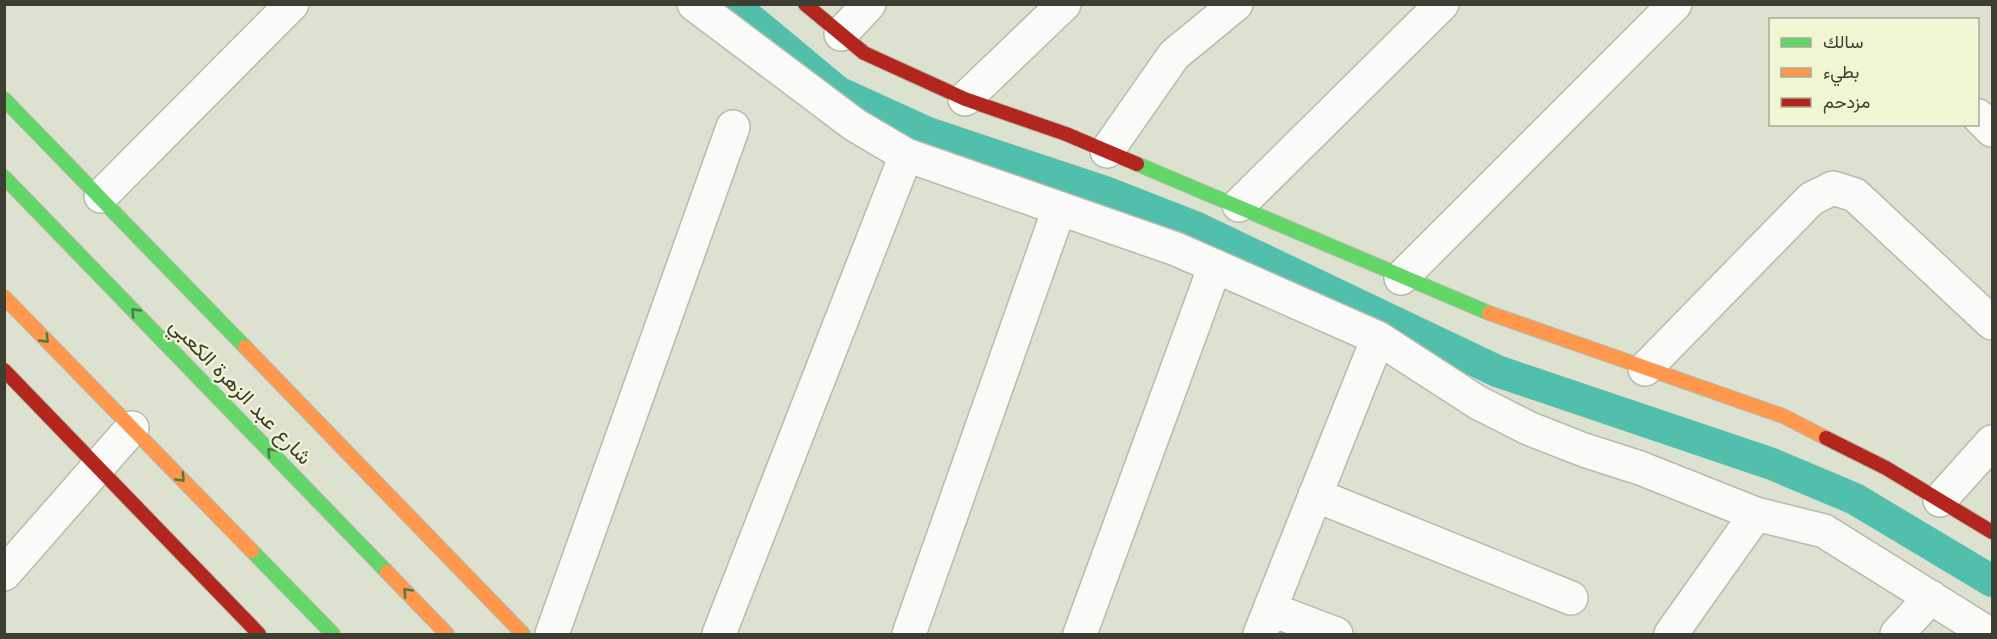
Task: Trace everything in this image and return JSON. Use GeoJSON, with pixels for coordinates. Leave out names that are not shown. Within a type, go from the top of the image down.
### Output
{"type":"FeatureCollection","features":[{"type":"Feature","properties":{"kind":"street"},"geometry":{"type":"LineString","coordinates":[[101,196],[292,4]]}},
{"type":"Feature","properties":{"kind":"street"},"geometry":{"type":"LineString","coordinates":[[694,4],[855,125],[906,155],[1059,209],[1141,235],[1215,266],[1378,338],[1477,402],[1528,428],[1584,450],[1640,468],[1756,514],[1824,531],[1989,634]]}},
{"type":"Feature","properties":{"kind":"street"},"geometry":{"type":"LineString","coordinates":[[805,4],[864,53],[965,99],[1107,151],[1239,205],[1401,278],[1514,324],[1783,416],[1886,468],[1992,532]]}},
{"type":"Feature","properties":{"kind":"street"},"geometry":{"type":"LineString","coordinates":[[840,34],[869,4]]}},
{"type":"Feature","properties":{"kind":"street"},"geometry":{"type":"LineString","coordinates":[[965,99],[1064,4]]}},
{"type":"Feature","properties":{"kind":"street"},"geometry":{"type":"LineString","coordinates":[[1107,151],[1174,55],[1236,4]]}},
{"type":"Feature","properties":{"kind":"street"},"geometry":{"type":"LineString","coordinates":[[1239,205],[1442,4]]}},
{"type":"Feature","properties":{"kind":"street"},"geometry":{"type":"LineString","coordinates":[[1401,278],[1675,4]]}},
{"type":"Feature","properties":{"kind":"street"},"geometry":{"type":"LineString","coordinates":[[4,99],[101,196],[523,634]]}},
{"type":"Feature","properties":{"kind":"street"},"geometry":{"type":"LineString","coordinates":[[1979,118],[1992,130]]}},
{"type":"Feature","properties":{"kind":"street"},"geometry":{"type":"LineString","coordinates":[[552,634],[733,127]]}},
{"type":"Feature","properties":{"kind":"street"},"geometry":{"type":"LineString","coordinates":[[719,634],[906,155]]}},
{"type":"Feature","properties":{"kind":"street","name":"شارع عبد الزهرة الكعبي"},"geometry":{"type":"LineString","coordinates":[[4,177],[447,634]]}},
{"type":"Feature","properties":{"kind":"street"},"geometry":{"type":"LineString","coordinates":[[1645,369],[1811,199],[1833,188],[1855,195],[1992,323]]}},
{"type":"Feature","properties":{"kind":"street"},"geometry":{"type":"LineString","coordinates":[[909,634],[1059,209]]}},
{"type":"Feature","properties":{"kind":"street"},"geometry":{"type":"LineString","coordinates":[[1080,634],[1215,266]]}},
{"type":"Feature","properties":{"kind":"street"},"geometry":{"type":"LineString","coordinates":[[4,297],[333,634]]}},
{"type":"Feature","properties":{"kind":"street"},"geometry":{"type":"LineString","coordinates":[[1336,634],[1265,622],[1378,338]]}},
{"type":"Feature","properties":{"kind":"street"},"geometry":{"type":"LineString","coordinates":[[4,370],[259,634]]}},
{"type":"Feature","properties":{"kind":"street"},"geometry":{"type":"LineString","coordinates":[[4,574],[132,428]]}},
{"type":"Feature","properties":{"kind":"street"},"geometry":{"type":"LineString","coordinates":[[1940,500],[1992,442]]}},
{"type":"Feature","properties":{"kind":"street"},"geometry":{"type":"LineString","coordinates":[[1315,495],[1571,598]]}},
{"type":"Feature","properties":{"kind":"street"},"geometry":{"type":"LineString","coordinates":[[1671,634],[1756,514]]}},
{"type":"Feature","properties":{"kind":"street"},"geometry":{"type":"LineString","coordinates":[[1897,634],[1931,597]]}},
{"type":"Feature","properties":{"kind":"waterway"},"geometry":{"type":"LineString","coordinates":[[732,4],[838,92],[928,133],[1105,192],[1197,228],[1497,371],[1772,464],[1855,499],[1992,581]]}},
{"type":"Feature","properties":{"kind":"traffic: fast"},"geometry":{"type":"LineString","coordinates":[[4,99],[245,347]]}},
{"type":"Feature","properties":{"kind":"traffic: fast"},"geometry":{"type":"LineString","coordinates":[[1137,164],[1489,313]]}},
{"type":"Feature","properties":{"kind":"traffic: fast"},"geometry":{"type":"LineString","coordinates":[[4,177],[387,572]]}},
{"type":"Feature","properties":{"kind":"traffic: fast"},"geometry":{"type":"LineString","coordinates":[[252,551],[333,634]]}},
{"type":"Feature","properties":{"kind":"traffic: slow"},"geometry":{"type":"LineString","coordinates":[[4,297],[252,551]]}},
{"type":"Feature","properties":{"kind":"traffic: slow"},"geometry":{"type":"LineString","coordinates":[[1489,313],[1783,416],[1826,438]]}},
{"type":"Feature","properties":{"kind":"traffic: slow"},"geometry":{"type":"LineString","coordinates":[[245,347],[523,634]]}},
{"type":"Feature","properties":{"kind":"traffic: slow"},"geometry":{"type":"LineString","coordinates":[[387,572],[447,634]]}},
{"type":"Feature","properties":{"kind":"traffic: jam"},"geometry":{"type":"LineString","coordinates":[[805,4],[864,53],[965,99],[1066,134],[1137,164]]}},
{"type":"Feature","properties":{"kind":"traffic: jam"},"geometry":{"type":"LineString","coordinates":[[4,370],[259,634]]}},
{"type":"Feature","properties":{"kind":"traffic: jam"},"geometry":{"type":"LineString","coordinates":[[1826,438],[1886,468],[1992,532]]}}]}
